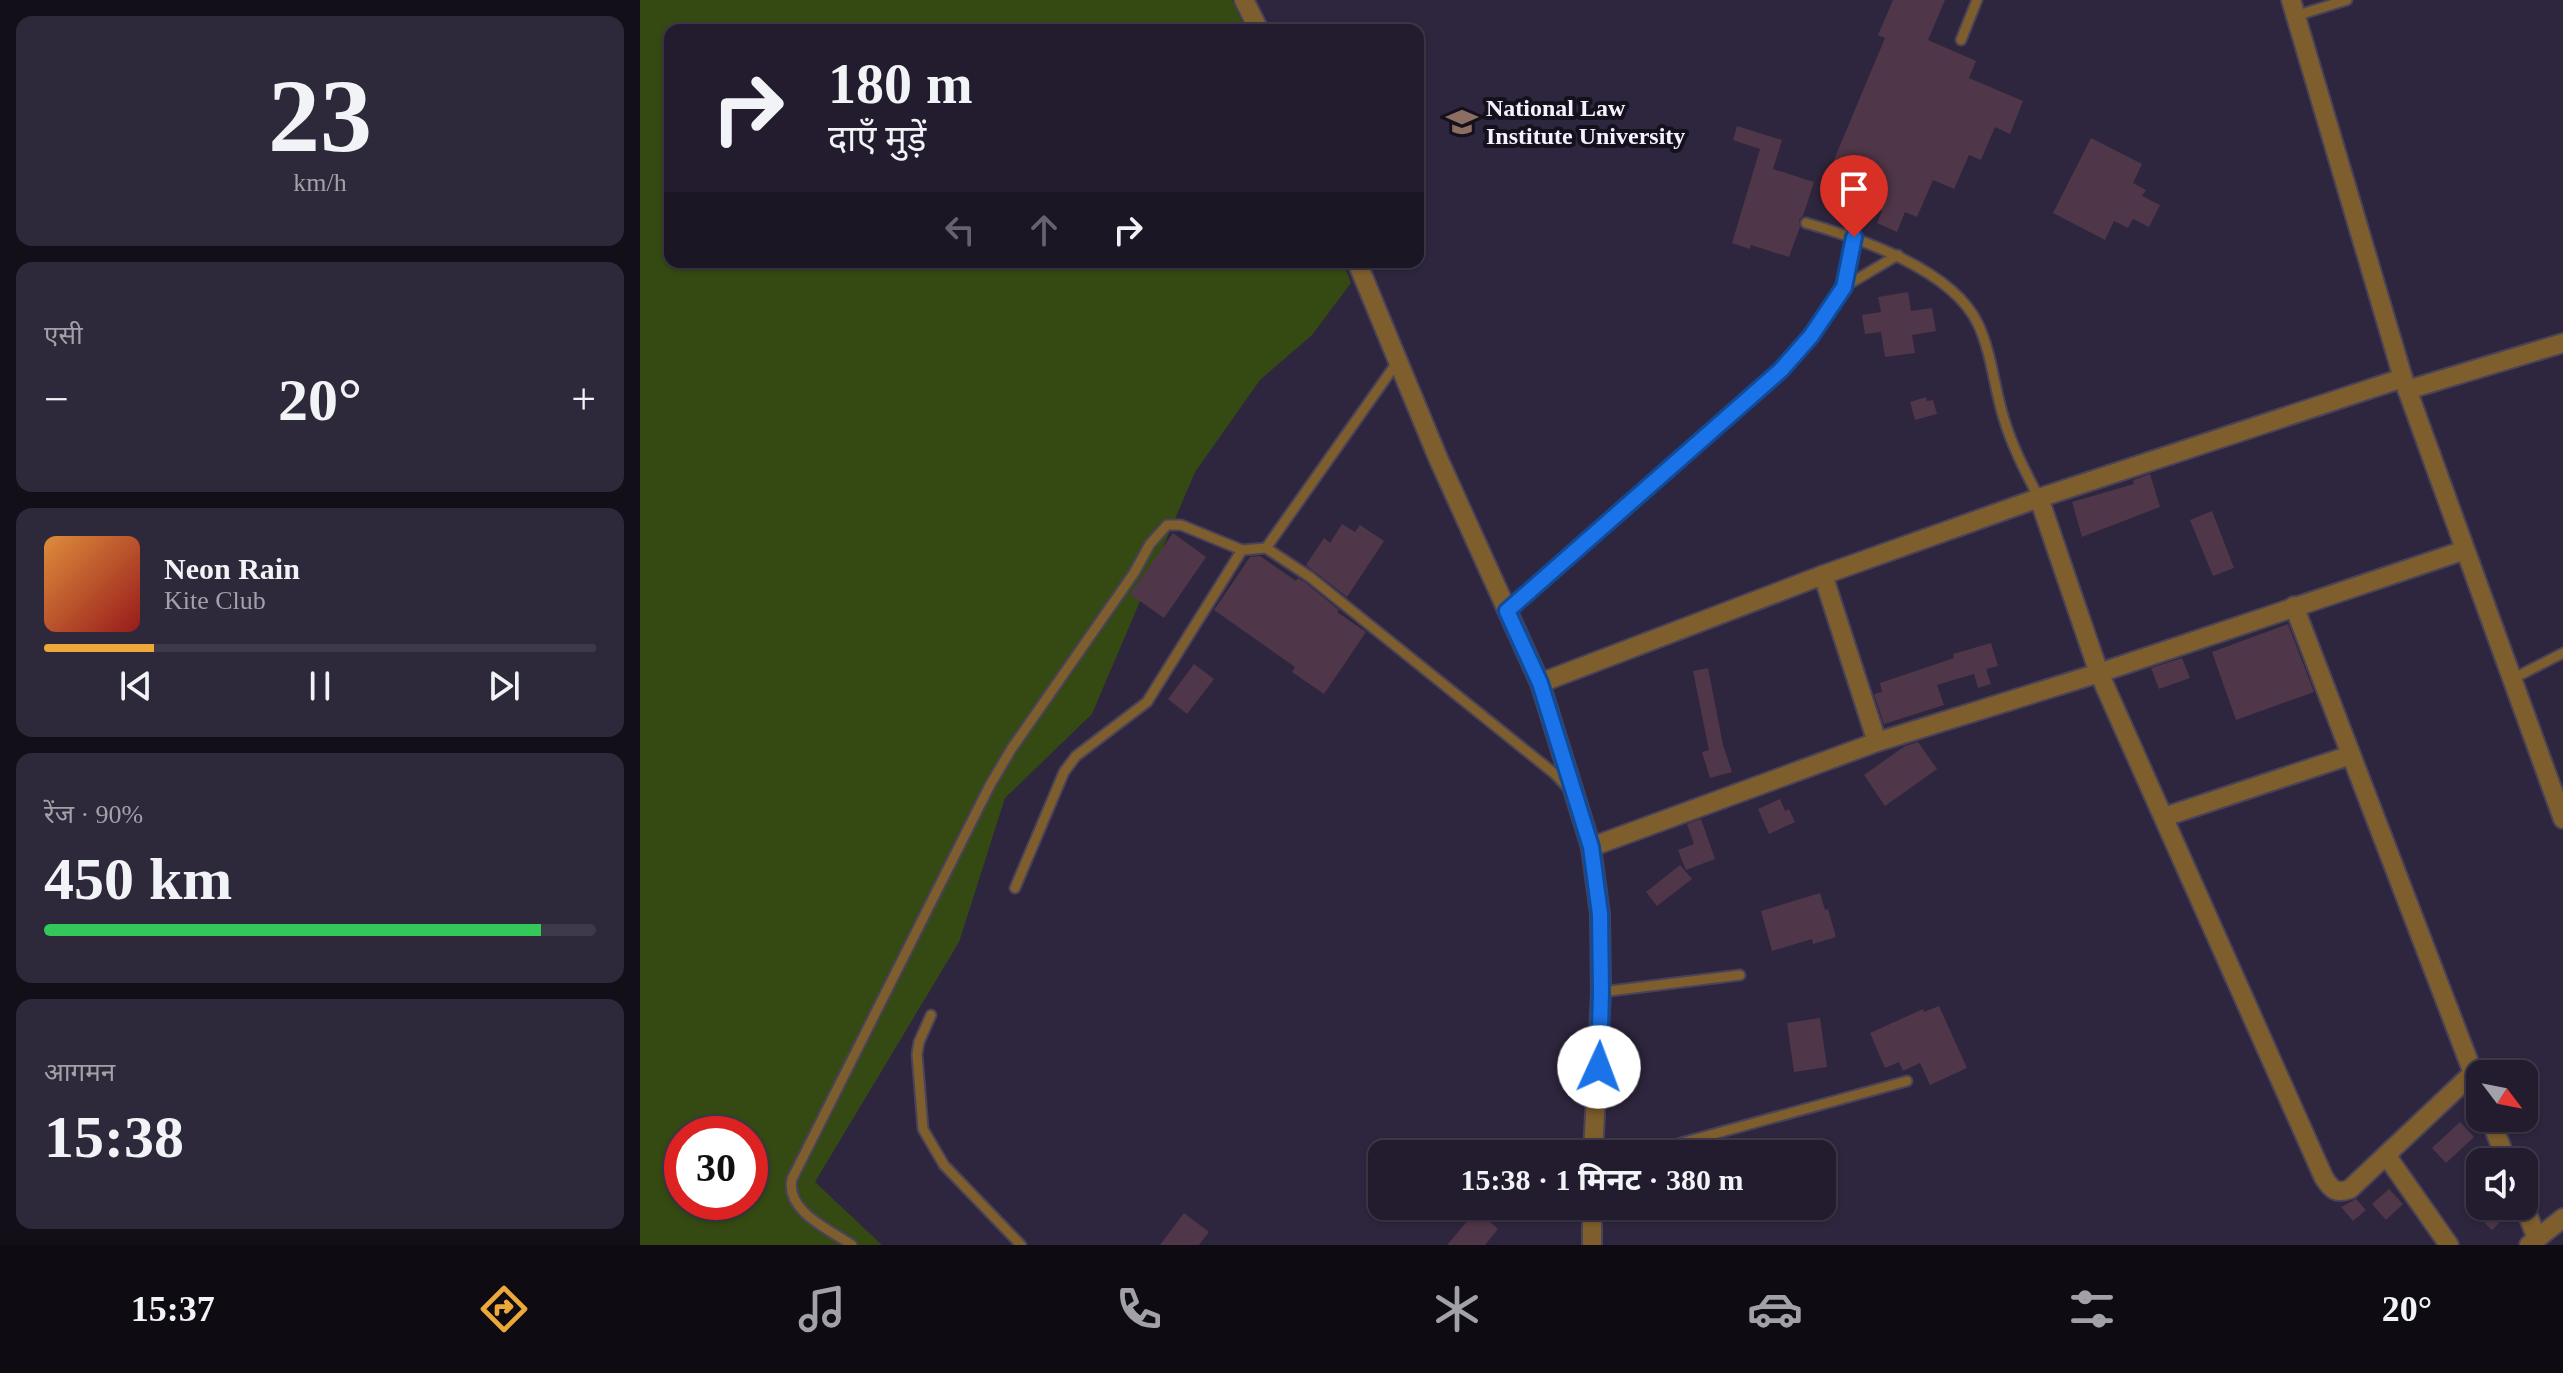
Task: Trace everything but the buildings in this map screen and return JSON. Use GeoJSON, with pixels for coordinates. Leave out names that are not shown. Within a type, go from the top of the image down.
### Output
{"type":"FeatureCollection","features":[{"type":"Feature","properties":{"kind":"street"},"geometry":{"type":"LineString","coordinates":[[1244,0],[1256,24]]}},
{"type":"Feature","properties":{"kind":"street"},"geometry":{"type":"LineString","coordinates":[[2293,8],[2405,384],[2563,819]]}},
{"type":"Feature","properties":{"kind":"street"},"geometry":{"type":"LineString","coordinates":[[1359,268],[1438,458],[1540,683],[1591,847],[1600,914],[1601,992],[1594,1140]]}},
{"type":"Feature","properties":{"kind":"street"},"geometry":{"type":"LineString","coordinates":[[1540,683],[1823,575],[2039,498],[2405,384],[2563,343]]}},
{"type":"Feature","properties":{"kind":"street"},"geometry":{"type":"LineString","coordinates":[[2039,498],[2099,673],[2332,1190],[2341,1192],[2350,1189],[2386,1155],[2466,1091]]}},
{"type":"Feature","properties":{"kind":"street"},"geometry":{"type":"LineString","coordinates":[[1591,847],[1877,742],[2099,673],[2465,550]]}},
{"type":"Feature","properties":{"kind":"street"},"geometry":{"type":"LineString","coordinates":[[1823,575],[1877,742]]}},
{"type":"Feature","properties":{"kind":"street"},"geometry":{"type":"LineString","coordinates":[[2294,606],[2469,1060]]}},
{"type":"Feature","properties":{"kind":"street"},"geometry":{"type":"LineString","coordinates":[[2164,817],[2351,755]]}},
{"type":"Feature","properties":{"kind":"street"},"geometry":{"type":"LineString","coordinates":[[2386,1155],[2449,1245]]}},
{"type":"Feature","properties":{"kind":"street"},"geometry":{"type":"LineString","coordinates":[[2528,1220],[2533,1242],[2563,1218]]}},
{"type":"Feature","properties":{"kind":"street"},"geometry":{"type":"LineString","coordinates":[[1592,1220],[1592,1245]]}},
{"type":"Feature","properties":{"kind":"lane"},"geometry":{"type":"LineString","coordinates":[[1961,40],[1977,0]]}},
{"type":"Feature","properties":{"kind":"lane"},"geometry":{"type":"LineString","coordinates":[[2293,8],[2347,0]]}},
{"type":"Feature","properties":{"kind":"lane"},"geometry":{"type":"LineString","coordinates":[[1806,223],[1854,237],[1898,255],[1955,293],[1977,322],[1992,366],[2004,419],[2039,498]]}},
{"type":"Feature","properties":{"kind":"lane"},"geometry":{"type":"LineString","coordinates":[[1507,611],[1781,370],[1811,336],[1844,287],[1854,237]]}},
{"type":"Feature","properties":{"kind":"lane"},"geometry":{"type":"LineString","coordinates":[[1844,287],[1898,255]]}},
{"type":"Feature","properties":{"kind":"lane"},"geometry":{"type":"LineString","coordinates":[[1266,548],[1398,361]]}},
{"type":"Feature","properties":{"kind":"lane"},"geometry":{"type":"LineString","coordinates":[[852,1245],[803,1211],[790,1190],[792,1179],[1004,760],[1134,573],[1150,544],[1167,525],[1181,525],[1242,550],[1266,548],[1310,577],[1555,774],[1576,797]]}},
{"type":"Feature","properties":{"kind":"lane"},"geometry":{"type":"LineString","coordinates":[[1015,888],[1064,772],[1076,756],[1147,702],[1242,550]]}},
{"type":"Feature","properties":{"kind":"lane"},"geometry":{"type":"LineString","coordinates":[[2512,679],[2563,653]]}},
{"type":"Feature","properties":{"kind":"lane"},"geometry":{"type":"LineString","coordinates":[[1601,992],[1740,975]]}},
{"type":"Feature","properties":{"kind":"lane"},"geometry":{"type":"LineString","coordinates":[[931,1015],[917,1054],[923,1129],[944,1165],[1021,1245]]}},
{"type":"Feature","properties":{"kind":"lane"},"geometry":{"type":"LineString","coordinates":[[1692,1140],[1907,1081]]}},
{"type":"Feature","properties":{"kind":"green space"},"geometry":{"type":"Polygon","coordinates":[[[640,0],[1232,0],[1243,24],[664,24],[664,268],[1345,268],[1351,283],[1312,335],[1260,380],[1195,472],[1092,714],[1005,798],[959,942],[815,1182],[882,1245],[640,1245],[640,0]]]}},
{"type":"Feature","properties":{"kind":"place","name":"National Law Institute University"},"geometry":{"type":"Point","coordinates":[1462,122]}},
{"type":"Feature","properties":{"kind":"route"},"geometry":{"type":"LineString","coordinates":[[1599,1067],[1600,914],[1591,847],[1540,683],[1507,611],[1781,370],[1811,336],[1844,287],[1854,237]]}}]}
